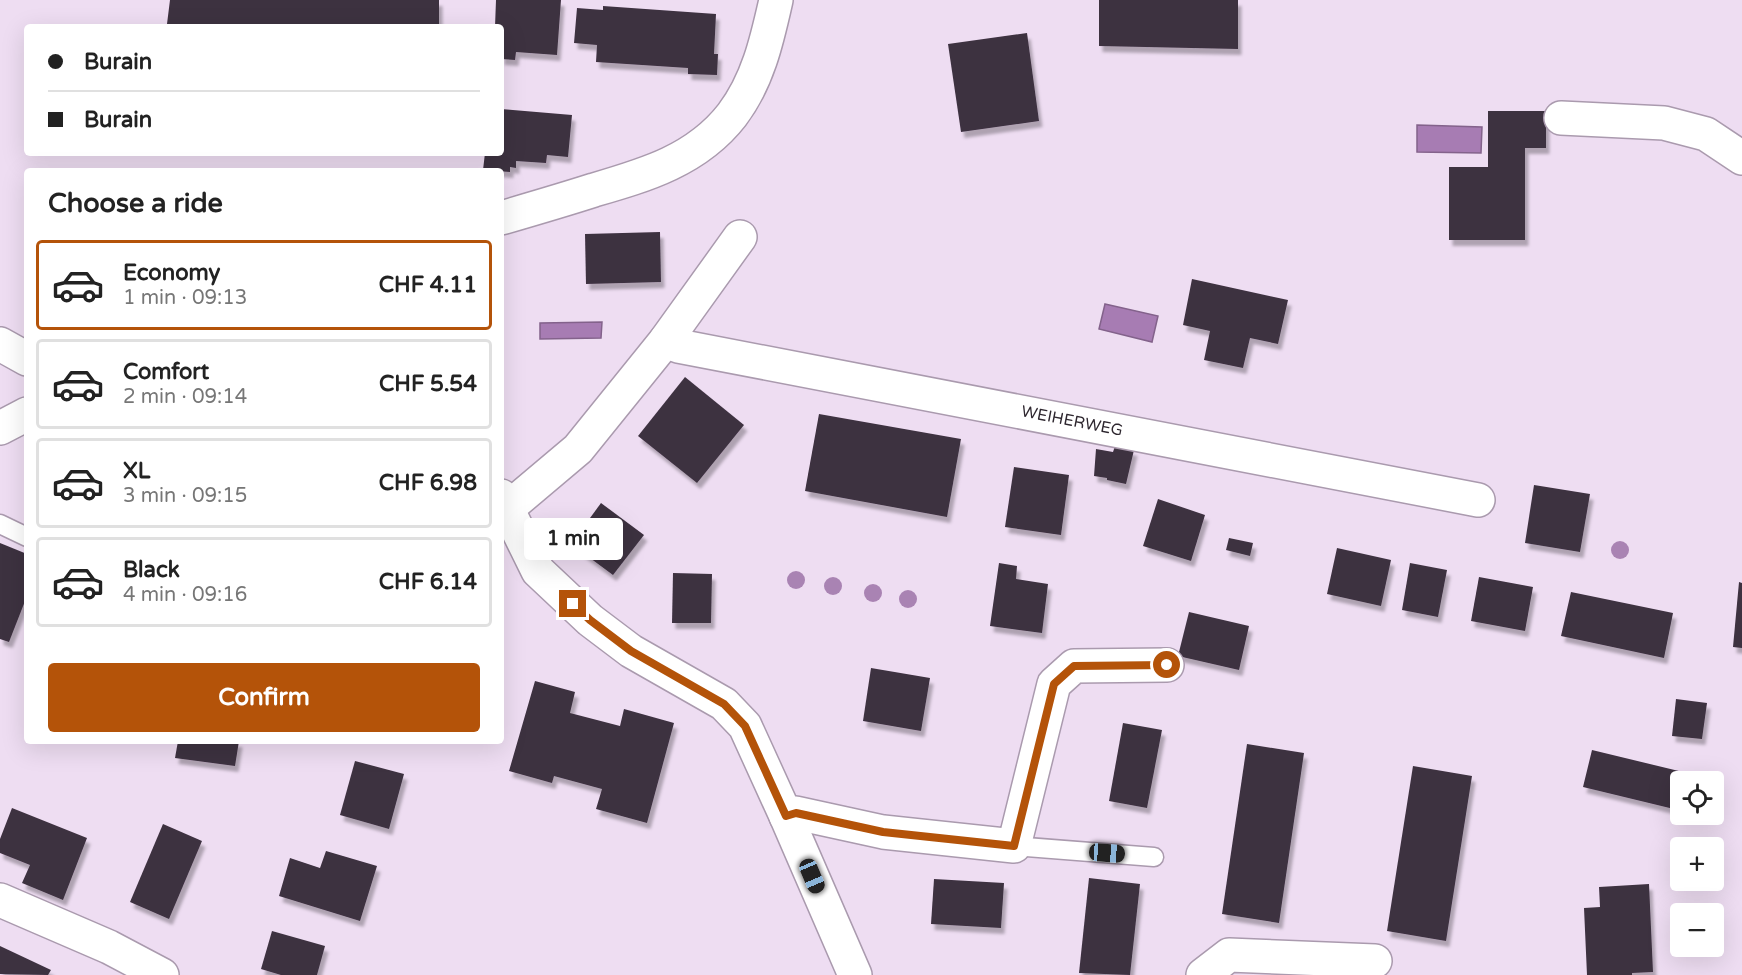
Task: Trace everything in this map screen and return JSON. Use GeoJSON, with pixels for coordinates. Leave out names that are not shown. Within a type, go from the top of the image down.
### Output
{"type":"FeatureCollection","features":[{"type":"Feature","properties":{"kind":"street"},"geometry":{"type":"LineString","coordinates":[[504,217],[648,174],[675,163],[714,134],[732,115],[762,59],[776,0]]}},
{"type":"Feature","properties":{"kind":"street"},"geometry":{"type":"LineString","coordinates":[[1561,118],[1664,123],[1706,134],[1742,158]]}},
{"type":"Feature","properties":{"kind":"street"},"geometry":{"type":"LineString","coordinates":[[740,237],[666,340],[578,448],[504,502],[538,571],[590,620],[631,651],[724,704],[745,726],[855,975]]}},
{"type":"Feature","properties":{"kind":"street","name":"WEIHERWEG"},"geometry":{"type":"LineString","coordinates":[[666,340],[678,346],[1478,500]]}},
{"type":"Feature","properties":{"kind":"street"},"geometry":{"type":"LineString","coordinates":[[0,344],[24,357]]}},
{"type":"Feature","properties":{"kind":"street"},"geometry":{"type":"LineString","coordinates":[[0,428],[24,416]]}},
{"type":"Feature","properties":{"kind":"street"},"geometry":{"type":"LineString","coordinates":[[786,816],[796,813],[883,832],[1014,846],[1054,684],[1074,666],[1167,665]]}},
{"type":"Feature","properties":{"kind":"street"},"geometry":{"type":"LineString","coordinates":[[0,900],[109,947],[162,975]]}},
{"type":"Feature","properties":{"kind":"street"},"geometry":{"type":"LineString","coordinates":[[1203,975],[1229,956],[1375,961]]}},
{"type":"Feature","properties":{"kind":"lane"},"geometry":{"type":"LineString","coordinates":[[0,525],[24,536]]}},
{"type":"Feature","properties":{"kind":"lane"},"geometry":{"type":"LineString","coordinates":[[1014,846],[1154,856]]}},
{"type":"Feature","properties":{"kind":"shaded area"},"geometry":{"type":"Polygon","coordinates":[[[1417,125],[1482,127],[1481,153],[1417,152],[1417,125]]]}},
{"type":"Feature","properties":{"kind":"shaded area"},"geometry":{"type":"Polygon","coordinates":[[[1105,304],[1158,316],[1152,342],[1099,329],[1105,304]]]}},
{"type":"Feature","properties":{"kind":"shaded area"},"geometry":{"type":"Polygon","coordinates":[[[602,322],[601,338],[540,339],[540,323],[602,322]]]}},
{"type":"Feature","properties":{"kind":"building"},"geometry":{"type":"Polygon","coordinates":[[[170,0],[439,0],[439,24],[167,24],[170,0]]]}},
{"type":"Feature","properties":{"kind":"building"},"geometry":{"type":"Polygon","coordinates":[[[496,0],[561,0],[557,55],[516,52],[515,60],[504,59],[504,24],[495,24],[496,0]]]}},
{"type":"Feature","properties":{"kind":"building"},"geometry":{"type":"Polygon","coordinates":[[[1099,0],[1238,0],[1238,49],[1099,46],[1099,0]]]}},
{"type":"Feature","properties":{"kind":"building"},"geometry":{"type":"Polygon","coordinates":[[[603,6],[716,14],[714,54],[718,54],[717,75],[688,74],[688,68],[596,62],[597,45],[574,43],[577,8],[603,10],[603,6]]]}},
{"type":"Feature","properties":{"kind":"building"},"geometry":{"type":"Polygon","coordinates":[[[1027,33],[1039,121],[961,132],[948,44],[1027,33]]]}},
{"type":"Feature","properties":{"kind":"building"},"geometry":{"type":"Polygon","coordinates":[[[504,109],[572,115],[568,157],[547,155],[546,163],[516,161],[516,168],[510,167],[510,172],[504,172],[504,168],[483,168],[485,156],[504,156],[504,109]]]}},
{"type":"Feature","properties":{"kind":"building"},"geometry":{"type":"Polygon","coordinates":[[[1488,111],[1546,111],[1546,148],[1525,148],[1525,240],[1449,240],[1449,167],[1488,167],[1488,111]]]}},
{"type":"Feature","properties":{"kind":"building"},"geometry":{"type":"Polygon","coordinates":[[[660,232],[661,282],[586,284],[585,234],[660,232]]]}},
{"type":"Feature","properties":{"kind":"building"},"geometry":{"type":"Polygon","coordinates":[[[1192,279],[1288,300],[1278,344],[1250,338],[1243,368],[1204,360],[1210,331],[1183,325],[1192,279]]]}},
{"type":"Feature","properties":{"kind":"building"},"geometry":{"type":"Polygon","coordinates":[[[685,377],[744,425],[697,483],[638,436],[685,377]]]}},
{"type":"Feature","properties":{"kind":"building"},"geometry":{"type":"Polygon","coordinates":[[[819,414],[961,439],[947,517],[805,491],[819,414]]]}},
{"type":"Feature","properties":{"kind":"building"},"geometry":{"type":"Polygon","coordinates":[[[1115,446],[1134,450],[1126,484],[1094,476],[1096,449],[1113,452],[1115,446]]]}},
{"type":"Feature","properties":{"kind":"building"},"geometry":{"type":"Polygon","coordinates":[[[1014,467],[1069,475],[1061,535],[1005,527],[1014,467]]]}},
{"type":"Feature","properties":{"kind":"building"},"geometry":{"type":"Polygon","coordinates":[[[1534,485],[1590,494],[1580,552],[1525,543],[1534,485]]]}},
{"type":"Feature","properties":{"kind":"building"},"geometry":{"type":"Polygon","coordinates":[[[1158,499],[1205,515],[1191,561],[1143,546],[1158,499]]]}},
{"type":"Feature","properties":{"kind":"building"},"geometry":{"type":"Polygon","coordinates":[[[601,503],[644,535],[613,575],[571,544],[601,503]]]}},
{"type":"Feature","properties":{"kind":"building"},"geometry":{"type":"Polygon","coordinates":[[[1229,538],[1253,543],[1250,556],[1226,550],[1229,538]]]}},
{"type":"Feature","properties":{"kind":"building"},"geometry":{"type":"Polygon","coordinates":[[[0,543],[24,553],[24,604],[9,642],[0,639],[0,543]]]}},
{"type":"Feature","properties":{"kind":"building"},"geometry":{"type":"Polygon","coordinates":[[[1337,548],[1391,560],[1381,606],[1327,594],[1337,548]]]}},
{"type":"Feature","properties":{"kind":"building"},"geometry":{"type":"Polygon","coordinates":[[[999,563],[1017,566],[1016,579],[1048,584],[1042,633],[990,626],[999,563]]]}},
{"type":"Feature","properties":{"kind":"building"},"geometry":{"type":"Polygon","coordinates":[[[1410,563],[1447,570],[1438,617],[1402,610],[1410,563]]]}},
{"type":"Feature","properties":{"kind":"building"},"geometry":{"type":"Polygon","coordinates":[[[673,573],[712,574],[711,623],[672,623],[673,573]]]}},
{"type":"Feature","properties":{"kind":"building"},"geometry":{"type":"Polygon","coordinates":[[[1479,577],[1533,587],[1525,631],[1471,621],[1479,577]]]}},
{"type":"Feature","properties":{"kind":"building"},"geometry":{"type":"Polygon","coordinates":[[[1739,582],[1742,583],[1742,648],[1733,647],[1739,582]]]}},
{"type":"Feature","properties":{"kind":"building"},"geometry":{"type":"Polygon","coordinates":[[[1571,592],[1673,613],[1664,658],[1561,636],[1571,592]]]}},
{"type":"Feature","properties":{"kind":"building"},"geometry":{"type":"Polygon","coordinates":[[[1189,612],[1249,626],[1239,670],[1178,656],[1189,612]]]}},
{"type":"Feature","properties":{"kind":"building"},"geometry":{"type":"Polygon","coordinates":[[[871,668],[930,678],[921,731],[863,721],[871,668]]]}},
{"type":"Feature","properties":{"kind":"building"},"geometry":{"type":"Polygon","coordinates":[[[535,681],[575,692],[570,713],[620,726],[624,709],[674,723],[647,823],[596,809],[602,789],[554,776],[552,783],[509,771],[535,681]]]}},
{"type":"Feature","properties":{"kind":"building"},"geometry":{"type":"Polygon","coordinates":[[[1676,699],[1707,703],[1702,739],[1672,736],[1676,699]]]}},
{"type":"Feature","properties":{"kind":"building"},"geometry":{"type":"Polygon","coordinates":[[[1123,723],[1162,730],[1147,808],[1109,801],[1123,723]]]}},
{"type":"Feature","properties":{"kind":"building"},"geometry":{"type":"Polygon","coordinates":[[[177,744],[239,744],[235,766],[175,758],[177,744]]]}},
{"type":"Feature","properties":{"kind":"building"},"geometry":{"type":"Polygon","coordinates":[[[1247,744],[1304,753],[1279,923],[1222,914],[1247,744]]]}},
{"type":"Feature","properties":{"kind":"building"},"geometry":{"type":"Polygon","coordinates":[[[1592,750],[1679,771],[1670,771],[1670,808],[1583,787],[1592,750]]]}},
{"type":"Feature","properties":{"kind":"building"},"geometry":{"type":"Polygon","coordinates":[[[355,761],[404,774],[389,829],[340,815],[355,761]]]}},
{"type":"Feature","properties":{"kind":"building"},"geometry":{"type":"Polygon","coordinates":[[[1413,766],[1472,776],[1446,941],[1387,931],[1413,766]]]}},
{"type":"Feature","properties":{"kind":"building"},"geometry":{"type":"Polygon","coordinates":[[[12,808],[87,838],[63,900],[22,883],[30,865],[0,853],[0,839],[12,808]]]}},
{"type":"Feature","properties":{"kind":"building"},"geometry":{"type":"Polygon","coordinates":[[[163,824],[202,841],[169,919],[130,902],[163,824]]]}},
{"type":"Feature","properties":{"kind":"building"},"geometry":{"type":"Polygon","coordinates":[[[326,851],[377,866],[360,921],[279,896],[290,858],[320,868],[326,851]]]}},
{"type":"Feature","properties":{"kind":"building"},"geometry":{"type":"Polygon","coordinates":[[[1089,878],[1140,884],[1130,975],[1079,973],[1089,878]]]}},
{"type":"Feature","properties":{"kind":"building"},"geometry":{"type":"Polygon","coordinates":[[[934,879],[1004,883],[1001,928],[931,924],[934,879]]]}},
{"type":"Feature","properties":{"kind":"building"},"geometry":{"type":"Polygon","coordinates":[[[1649,884],[1653,972],[1632,973],[1632,975],[1587,975],[1584,908],[1600,907],[1599,887],[1649,884]]]}},
{"type":"Feature","properties":{"kind":"building"},"geometry":{"type":"Polygon","coordinates":[[[272,931],[325,946],[317,975],[281,975],[261,969],[272,931]]]}},
{"type":"Feature","properties":{"kind":"building"},"geometry":{"type":"Polygon","coordinates":[[[0,946],[51,970],[48,975],[0,974],[0,946]]]}},
{"type":"Feature","properties":{"kind":"route"},"geometry":{"type":"LineString","coordinates":[[573,604],[631,651],[724,704],[745,726],[786,816],[796,813],[883,832],[1014,846],[1054,684],[1074,666],[1167,665]]}}]}
